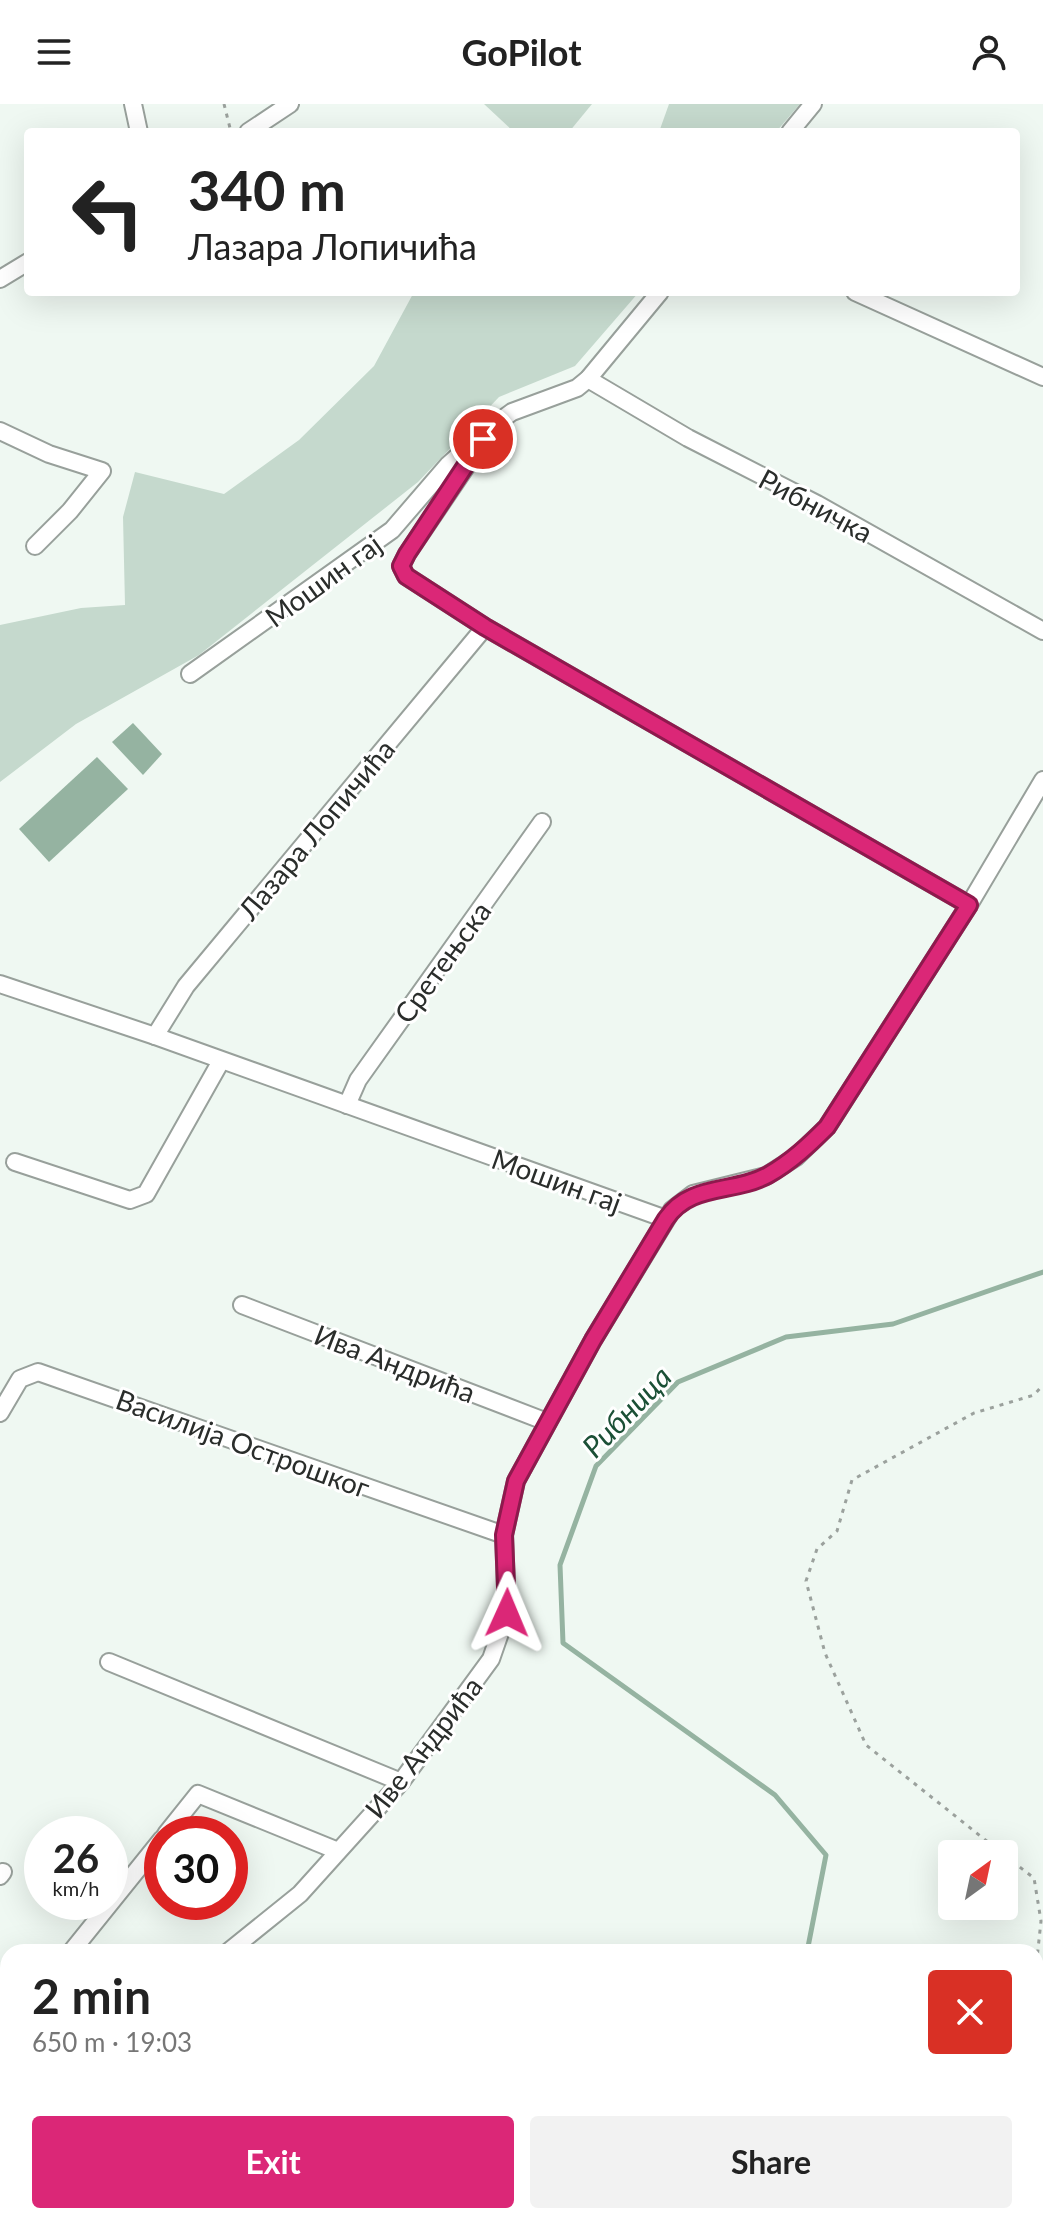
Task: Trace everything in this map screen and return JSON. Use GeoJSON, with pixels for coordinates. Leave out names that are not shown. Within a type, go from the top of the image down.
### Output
{"type":"FeatureCollection","features":[{"type":"Feature","properties":{"kind":"street"},"geometry":{"type":"LineString","coordinates":[[133,104],[138,128]]}},
{"type":"Feature","properties":{"kind":"street"},"geometry":{"type":"LineString","coordinates":[[254,128],[290,104]]}},
{"type":"Feature","properties":{"kind":"street"},"geometry":{"type":"LineString","coordinates":[[793,128],[813,104]]}},
{"type":"Feature","properties":{"kind":"street"},"geometry":{"type":"LineString","coordinates":[[0,279],[24,264]]}},
{"type":"Feature","properties":{"kind":"street","name":"Мошин гај"},"geometry":{"type":"LineString","coordinates":[[190,674],[392,530],[448,465],[486,431],[512,412],[577,388],[588,379],[657,296]]}},
{"type":"Feature","properties":{"kind":"street"},"geometry":{"type":"LineString","coordinates":[[864,296],[1043,377]]}},
{"type":"Feature","properties":{"kind":"street","name":"Рибничка"},"geometry":{"type":"LineString","coordinates":[[588,379],[688,438],[817,504],[1043,631]]}},
{"type":"Feature","properties":{"kind":"street"},"geometry":{"type":"LineString","coordinates":[[0,431],[49,454],[102,471],[70,511],[35,546]]}},
{"type":"Feature","properties":{"kind":"street"},"geometry":{"type":"LineString","coordinates":[[486,431],[476,452],[431,515],[401,566],[406,576],[485,627],[969,905]]}},
{"type":"Feature","properties":{"kind":"street","name":"Лазара Лопичића"},"geometry":{"type":"LineString","coordinates":[[155,1036],[186,986],[485,627]]}},
{"type":"Feature","properties":{"kind":"street","name":"Иве Андрића"},"geometry":{"type":"LineString","coordinates":[[238,1944],[300,1894],[401,1782],[491,1659],[507,1613],[504,1535],[516,1481],[547,1422],[666,1219],[680,1201],[693,1194],[743,1185],[766,1176],[796,1157],[827,1127],[969,905],[1043,780]]}},
{"type":"Feature","properties":{"kind":"street","name":"Сретењска"},"geometry":{"type":"LineString","coordinates":[[347,1105],[358,1080],[542,822]]}},
{"type":"Feature","properties":{"kind":"street","name":"Мошин гај"},"geometry":{"type":"LineString","coordinates":[[0,984],[155,1036],[666,1219]]}},
{"type":"Feature","properties":{"kind":"street"},"geometry":{"type":"LineString","coordinates":[[15,1162],[130,1200],[146,1194],[159,1177],[221,1061]]}},
{"type":"Feature","properties":{"kind":"street","name":"Ива Андрића"},"geometry":{"type":"LineString","coordinates":[[242,1305],[547,1422]]}},
{"type":"Feature","properties":{"kind":"street","name":"Василија Острошког"},"geometry":{"type":"LineString","coordinates":[[0,1413],[20,1379],[38,1372],[504,1535]]}},
{"type":"Feature","properties":{"kind":"street"},"geometry":{"type":"LineString","coordinates":[[109,1662],[401,1782]]}},
{"type":"Feature","properties":{"kind":"street"},"geometry":{"type":"LineString","coordinates":[[180,1816],[198,1794],[338,1851]]}},
{"type":"Feature","properties":{"kind":"street"},"geometry":{"type":"LineString","coordinates":[[83,1944],[144,1863]]}},
{"type":"Feature","properties":{"kind":"path"},"geometry":{"type":"LineString","coordinates":[[224,104],[230,128]]}},
{"type":"Feature","properties":{"kind":"path"},"geometry":{"type":"LineString","coordinates":[[986,1840],[866,1745],[825,1653],[806,1581],[817,1549],[837,1531],[852,1480],[974,1413],[1034,1395],[1043,1385]]}},
{"type":"Feature","properties":{"kind":"path"},"geometry":{"type":"LineString","coordinates":[[1018,1865],[1034,1878],[1041,1921],[1039,1944]]}},
{"type":"Feature","properties":{"kind":"shaded area"},"geometry":{"type":"Polygon","coordinates":[[[484,104],[592,104],[572,128],[510,128],[484,104]]]}},
{"type":"Feature","properties":{"kind":"shaded area"},"geometry":{"type":"Polygon","coordinates":[[[669,104],[800,104],[779,128],[660,128],[669,104]]]}},
{"type":"Feature","properties":{"kind":"shaded area"},"geometry":{"type":"Polygon","coordinates":[[[412,296],[636,296],[575,366],[499,397],[418,482],[199,655],[76,724],[0,782],[0,625],[81,608],[125,605],[123,517],[135,472],[224,494],[299,440],[374,366],[412,296]]]}},
{"type":"Feature","properties":{"kind":"shaded area"},"geometry":{"type":"Polygon","coordinates":[[[133,723],[162,754],[143,775],[112,742],[133,723]]]}},
{"type":"Feature","properties":{"kind":"shaded area"},"geometry":{"type":"Polygon","coordinates":[[[97,757],[128,789],[49,862],[19,829],[97,757]]]}},
{"type":"Feature","properties":{"kind":"waterway","name":"Рибница"},"geometry":{"type":"LineString","coordinates":[[809,1944],[826,1855],[775,1795],[563,1643],[560,1565],[596,1466],[678,1382],[786,1337],[893,1324],[1043,1272]]}},
{"type":"Feature","properties":{"kind":"route"},"geometry":{"type":"LineString","coordinates":[[483,439],[407,554],[401,566],[406,576],[485,627],[969,905],[859,1083],[827,1127],[796,1157],[766,1176],[743,1185],[693,1194],[680,1201],[666,1219],[593,1340],[516,1481],[504,1535],[508,1576],[507,1613]]}}]}
